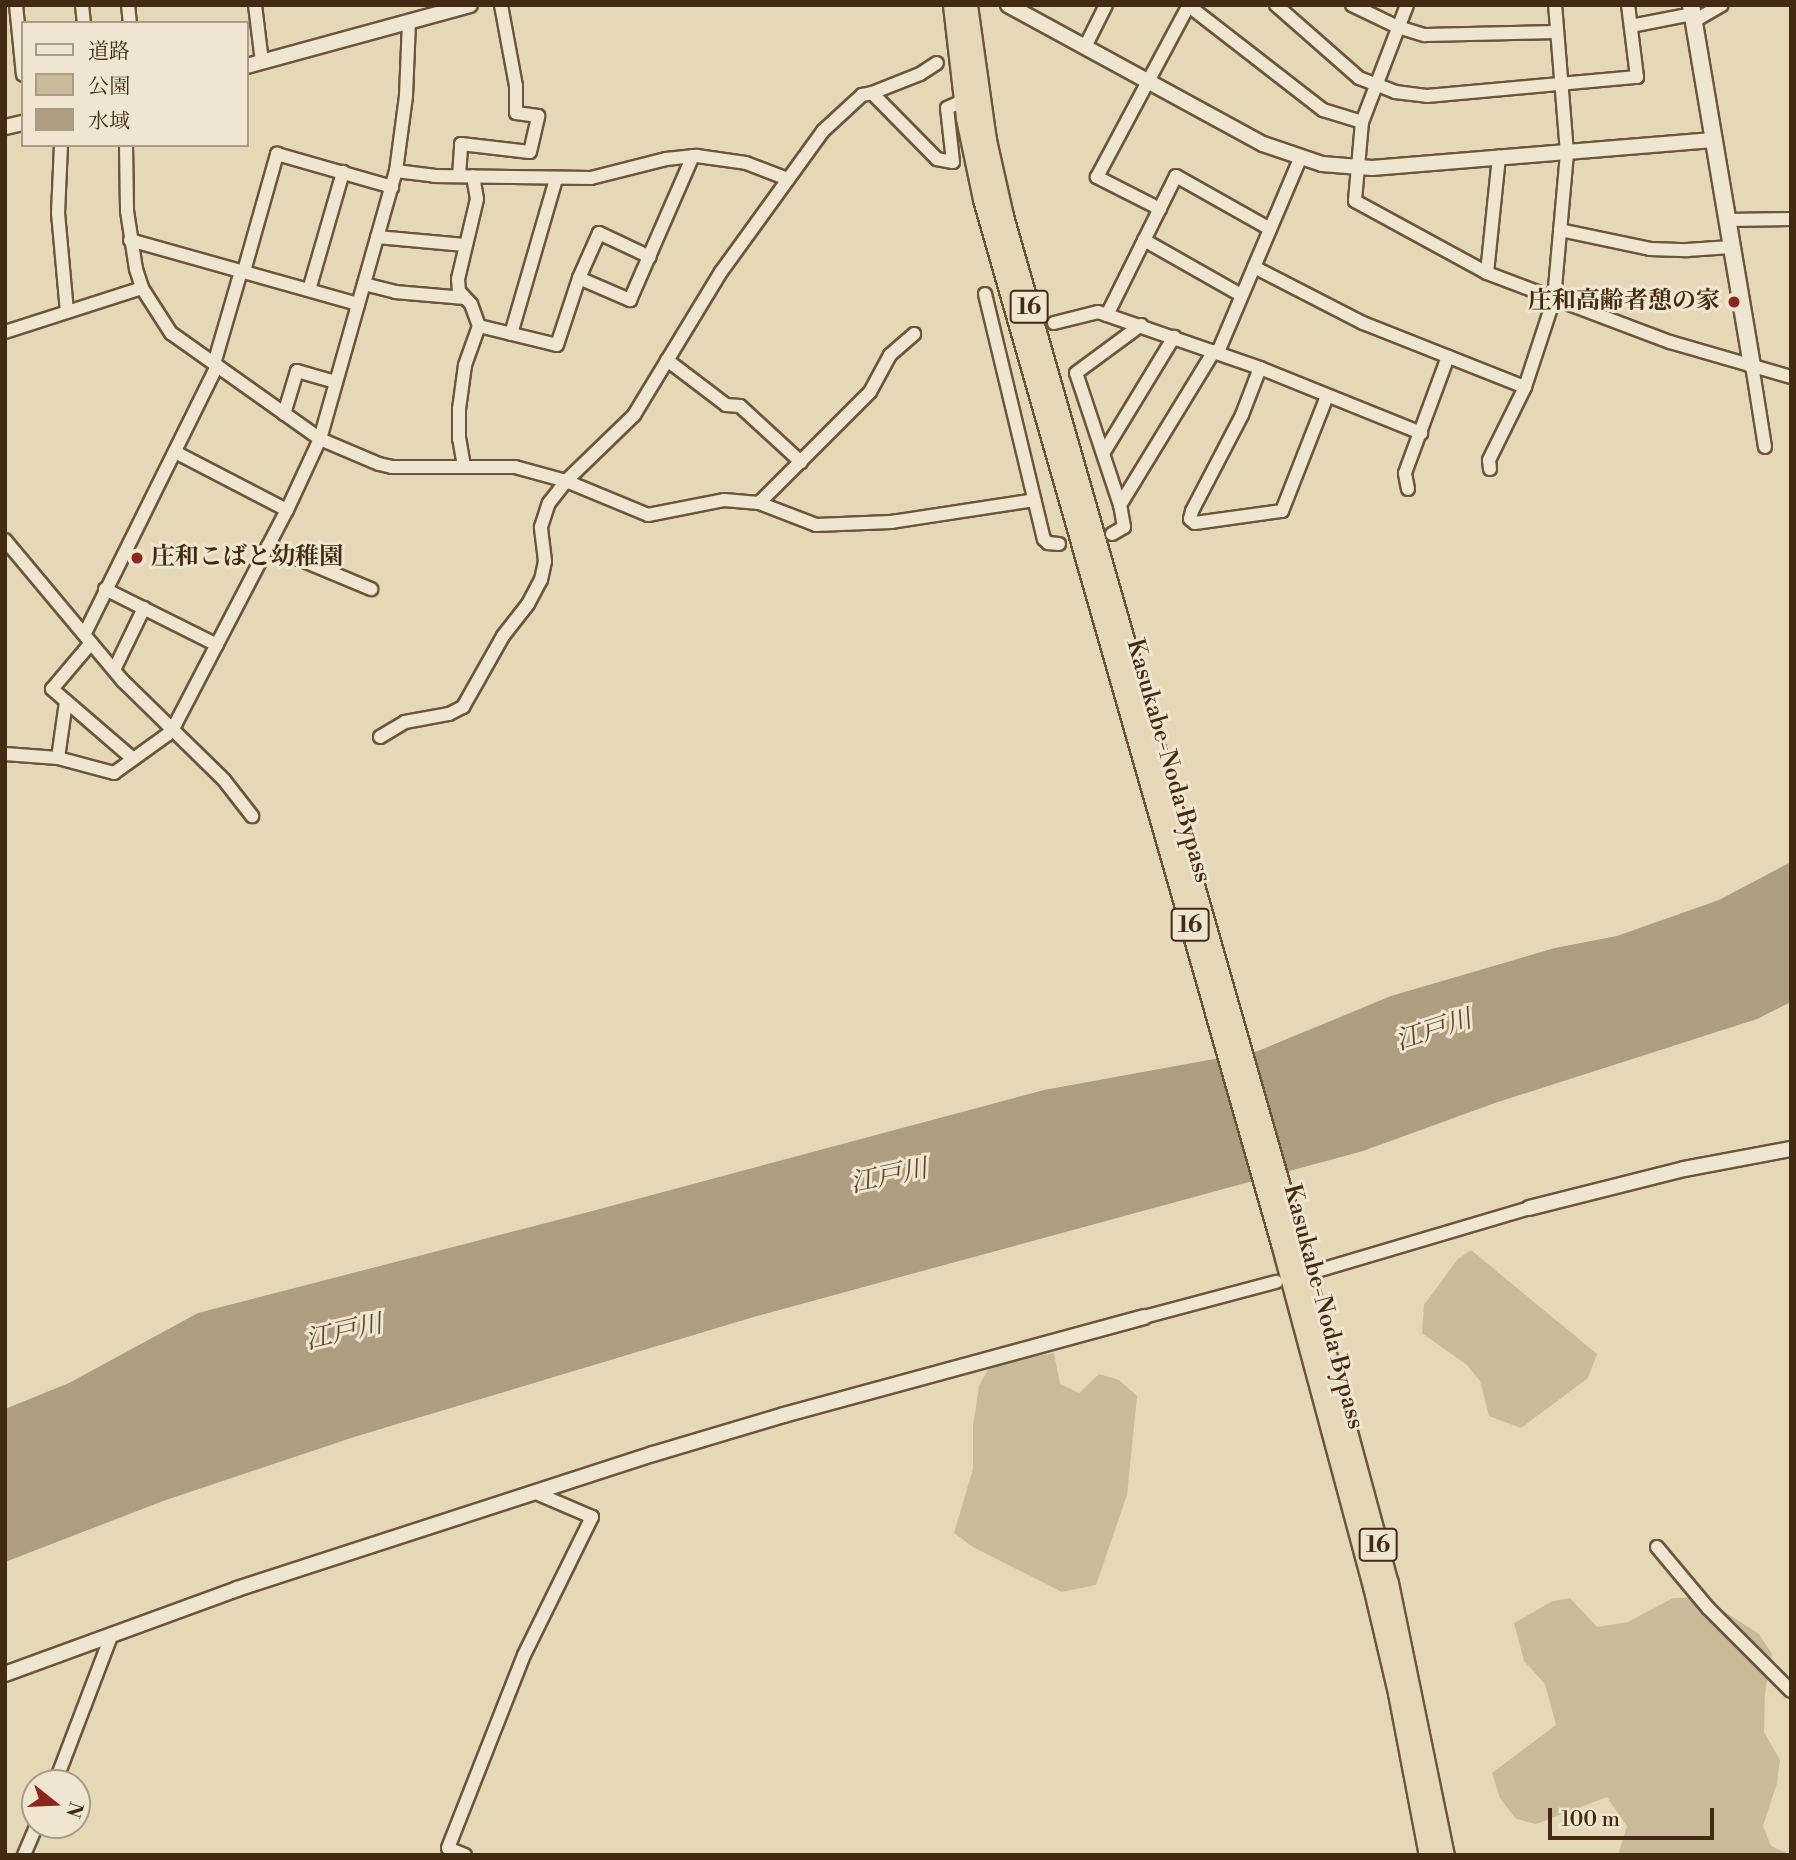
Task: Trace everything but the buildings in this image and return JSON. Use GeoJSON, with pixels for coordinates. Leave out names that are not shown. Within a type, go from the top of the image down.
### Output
{"type":"FeatureCollection","features":[{"type":"Feature","properties":{"kind":"highway","name":"Kasukabe-Noda Bypass"},"geometry":{"type":"LineString","coordinates":[[953,5],[964,101],[984,199],[1106,606],[1388,1583],[1444,1855]]}},
{"type":"Feature","properties":{"kind":"highway","name":"Kasukabe-Noda Bypass"},"geometry":{"type":"LineString","coordinates":[[967,5],[1003,216],[1106,606]]}},
{"type":"Feature","properties":{"kind":"highway","name":"Kasukabe-Noda Bypass"},"geometry":{"type":"LineString","coordinates":[[1288,1241],[1398,1693],[1429,1855]]}},
{"type":"Feature","properties":{"kind":"main road"},"geometry":{"type":"LineString","coordinates":[[1693,14],[1752,365]]}},
{"type":"Feature","properties":{"kind":"street"},"geometry":{"type":"LineString","coordinates":[[16,5],[21,55]]}},
{"type":"Feature","properties":{"kind":"street"},"geometry":{"type":"LineString","coordinates":[[255,5],[262,62]]}},
{"type":"Feature","properties":{"kind":"street"},"geometry":{"type":"LineString","coordinates":[[458,176],[461,144],[530,152],[538,116],[516,113],[516,86],[501,5]]}},
{"type":"Feature","properties":{"kind":"street"},"geometry":{"type":"LineString","coordinates":[[1008,5],[1263,144],[1300,159],[1357,167],[1713,140]]}},
{"type":"Feature","properties":{"kind":"street"},"geometry":{"type":"LineString","coordinates":[[1085,47],[1106,5]]}},
{"type":"Feature","properties":{"kind":"street"},"geometry":{"type":"LineString","coordinates":[[1276,5],[1346,70],[1376,85],[1409,95],[1427,96],[1637,77],[1628,5]]}},
{"type":"Feature","properties":{"kind":"street"},"geometry":{"type":"LineString","coordinates":[[1352,5],[1398,27],[1425,35],[1557,32]]}},
{"type":"Feature","properties":{"kind":"street"},"geometry":{"type":"LineString","coordinates":[[1407,5],[1362,122],[1355,201],[1487,273],[1670,342],[1791,377]]}},
{"type":"Feature","properties":{"kind":"street"},"geometry":{"type":"LineString","coordinates":[[1490,469],[1489,460],[1525,387],[1554,299],[1567,153],[1555,5]]}},
{"type":"Feature","properties":{"kind":"street"},"geometry":{"type":"LineString","coordinates":[[1631,26],[1693,14],[1721,5]]}},
{"type":"Feature","properties":{"kind":"street"},"geometry":{"type":"LineString","coordinates":[[1160,209],[1097,177],[1189,6],[1323,110],[1362,122]]}},
{"type":"Feature","properties":{"kind":"street"},"geometry":{"type":"LineString","coordinates":[[248,66],[461,7]]}},
{"type":"Feature","properties":{"kind":"street"},"geometry":{"type":"LineString","coordinates":[[5,754],[58,758],[105,773],[114,773],[171,730],[287,510],[320,439],[396,171],[406,96],[409,22]]}},
{"type":"Feature","properties":{"kind":"street"},"geometry":{"type":"LineString","coordinates":[[380,737],[405,722],[449,714],[463,707],[503,636],[528,604],[541,580],[545,561],[541,527],[543,517],[566,481],[624,428],[734,253],[788,179],[843,110],[862,95],[920,74],[937,63]]}},
{"type":"Feature","properties":{"kind":"street"},"geometry":{"type":"LineString","coordinates":[[872,93],[937,159],[953,162],[947,108],[964,101]]}},
{"type":"Feature","properties":{"kind":"street"},"geometry":{"type":"LineString","coordinates":[[61,147],[58,214],[67,312]]}},
{"type":"Feature","properties":{"kind":"street"},"geometry":{"type":"LineString","coordinates":[[125,147],[130,240],[142,288],[171,333],[320,439],[392,467],[515,467],[566,481],[648,515],[724,500],[759,503],[816,525],[848,525],[1034,500]]}},
{"type":"Feature","properties":{"kind":"street"},"geometry":{"type":"LineString","coordinates":[[133,759],[52,689],[88,638],[105,589],[175,452],[215,365],[277,154],[392,187]]}},
{"type":"Feature","properties":{"kind":"street"},"geometry":{"type":"LineString","coordinates":[[396,171],[458,176],[591,178],[666,159],[693,156],[746,163],[788,179]]}},
{"type":"Feature","properties":{"kind":"street"},"geometry":{"type":"LineString","coordinates":[[579,278],[630,300],[693,156]]}},
{"type":"Feature","properties":{"kind":"street"},"geometry":{"type":"LineString","coordinates":[[1487,273],[1499,158]]}},
{"type":"Feature","properties":{"kind":"street"},"geometry":{"type":"LineString","coordinates":[[1120,505],[1126,500],[1137,475],[1216,352],[1300,159]]}},
{"type":"Feature","properties":{"kind":"street"},"geometry":{"type":"LineString","coordinates":[[309,290],[343,172]]}},
{"type":"Feature","properties":{"kind":"street"},"geometry":{"type":"LineString","coordinates":[[464,466],[459,439],[459,409],[465,365],[479,326],[471,304],[459,290],[458,279],[477,195],[473,176]]}},
{"type":"Feature","properties":{"kind":"street"},"geometry":{"type":"LineString","coordinates":[[1107,315],[1176,176],[1270,229]]}},
{"type":"Feature","properties":{"kind":"street"},"geometry":{"type":"LineString","coordinates":[[511,334],[556,179]]}},
{"type":"Feature","properties":{"kind":"street"},"geometry":{"type":"LineString","coordinates":[[1727,220],[1791,219]]}},
{"type":"Feature","properties":{"kind":"street"},"geometry":{"type":"LineString","coordinates":[[1560,229],[1650,248],[1687,250],[1731,247]]}},
{"type":"Feature","properties":{"kind":"street"},"geometry":{"type":"LineString","coordinates":[[479,326],[557,345],[579,278],[599,233],[650,257]]}},
{"type":"Feature","properties":{"kind":"street"},"geometry":{"type":"LineString","coordinates":[[377,237],[465,246]]}},
{"type":"Feature","properties":{"kind":"street"},"geometry":{"type":"LineString","coordinates":[[130,240],[358,304]]}},
{"type":"Feature","properties":{"kind":"street"},"geometry":{"type":"LineString","coordinates":[[1144,240],[1241,295]]}},
{"type":"Feature","properties":{"kind":"street"},"geometry":{"type":"LineString","coordinates":[[1254,267],[1363,323],[1525,387]]}},
{"type":"Feature","properties":{"kind":"street"},"geometry":{"type":"LineString","coordinates":[[364,284],[396,292],[465,298]]}},
{"type":"Feature","properties":{"kind":"street"},"geometry":{"type":"LineString","coordinates":[[5,332],[142,288]]}},
{"type":"Feature","properties":{"kind":"street"},"geometry":{"type":"LineString","coordinates":[[985,294],[1044,539],[1048,543],[1059,544]]}},
{"type":"Feature","properties":{"kind":"street"},"geometry":{"type":"LineString","coordinates":[[1054,323],[1098,312],[1261,368],[1420,433]]}},
{"type":"Feature","properties":{"kind":"street"},"geometry":{"type":"LineString","coordinates":[[1112,534],[1124,527],[1120,505],[1076,373],[1141,326]]}},
{"type":"Feature","properties":{"kind":"street"},"geometry":{"type":"LineString","coordinates":[[759,503],[870,392],[890,355],[914,334]]}},
{"type":"Feature","properties":{"kind":"street"},"geometry":{"type":"LineString","coordinates":[[1104,452],[1174,337]]}},
{"type":"Feature","properties":{"kind":"street"},"geometry":{"type":"LineString","coordinates":[[1408,489],[1405,473],[1448,357]]}},
{"type":"Feature","properties":{"kind":"street"},"geometry":{"type":"LineString","coordinates":[[667,360],[726,405],[740,406],[801,462]]}},
{"type":"Feature","properties":{"kind":"street"},"geometry":{"type":"LineString","coordinates":[[1752,365],[1765,447]]}},
{"type":"Feature","properties":{"kind":"street"},"geometry":{"type":"LineString","coordinates":[[1261,368],[1242,415],[1192,511],[1190,519],[1195,523],[1282,511],[1327,396]]}},
{"type":"Feature","properties":{"kind":"street"},"geometry":{"type":"LineString","coordinates":[[284,414],[297,371],[335,382]]}},
{"type":"Feature","properties":{"kind":"street"},"geometry":{"type":"LineString","coordinates":[[175,452],[287,510]]}},
{"type":"Feature","properties":{"kind":"street"},"geometry":{"type":"LineString","coordinates":[[5,540],[114,670],[171,730],[224,780],[252,816]]}},
{"type":"Feature","properties":{"kind":"street"},"geometry":{"type":"LineString","coordinates":[[268,546],[371,589]]}},
{"type":"Feature","properties":{"kind":"street"},"geometry":{"type":"LineString","coordinates":[[105,589],[217,645]]}},
{"type":"Feature","properties":{"kind":"street"},"geometry":{"type":"LineString","coordinates":[[114,670],[144,608]]}},
{"type":"Feature","properties":{"kind":"street"},"geometry":{"type":"LineString","coordinates":[[58,758],[66,702]]}},
{"type":"Feature","properties":{"kind":"street"},"geometry":{"type":"LineString","coordinates":[[1320,1270],[1530,1208],[1684,1169],[1791,1149]]}},
{"type":"Feature","properties":{"kind":"street"},"geometry":{"type":"LineString","coordinates":[[5,1674],[372,1543],[784,1415],[1276,1282]]}},
{"type":"Feature","properties":{"kind":"street"},"geometry":{"type":"LineString","coordinates":[[465,1855],[447,1848],[471,1794],[524,1655],[592,1517],[536,1493]]}},
{"type":"Feature","properties":{"kind":"street"},"geometry":{"type":"LineString","coordinates":[[1657,1547],[1708,1608],[1791,1691]]}},
{"type":"Feature","properties":{"kind":"street"},"geometry":{"type":"LineString","coordinates":[[60,1769],[111,1636]]}},
{"type":"Feature","properties":{"kind":"green space"},"geometry":{"type":"Polygon","coordinates":[[[1471,1250],[1597,1354],[1588,1378],[1521,1428],[1489,1416],[1480,1381],[1467,1365],[1422,1333],[1424,1305],[1458,1259],[1471,1250]]]}},
{"type":"Feature","properties":{"kind":"green space"},"geometry":{"type":"Polygon","coordinates":[[[1054,1353],[1060,1384],[1079,1393],[1099,1374],[1119,1380],[1137,1396],[1127,1495],[1096,1585],[1062,1592],[973,1547],[954,1533],[973,1469],[973,1426],[979,1386],[991,1364],[1054,1353]]]}},
{"type":"Feature","properties":{"kind":"green space"},"geometry":{"type":"Polygon","coordinates":[[[1702,1597],[1759,1634],[1772,1654],[1765,1693],[1764,1732],[1780,1760],[1777,1783],[1763,1826],[1771,1846],[1791,1855],[1618,1855],[1627,1826],[1607,1797],[1536,1824],[1516,1819],[1500,1798],[1492,1773],[1556,1725],[1545,1684],[1524,1661],[1514,1623],[1553,1601],[1570,1598],[1597,1627],[1628,1622],[1673,1598],[1702,1597]]]}},
{"type":"Feature","properties":{"kind":"water","name":"江戸川"},"geometry":{"type":"Polygon","coordinates":[[[1791,862],[1791,1002],[1757,1019],[1495,1103],[1363,1151],[757,1316],[354,1437],[163,1501],[5,1562],[5,1409],[69,1383],[198,1313],[1044,1090],[1258,1051],[1391,996],[1555,948],[1617,936],[1719,900],[1791,862]]]}},
{"type":"Feature","properties":{"kind":"place","name":"庄和高齢者憩の家"},"geometry":{"type":"Point","coordinates":[1734,302]}},
{"type":"Feature","properties":{"kind":"place","name":"庄和こばと幼稚園"},"geometry":{"type":"Point","coordinates":[137,558]}}]}
